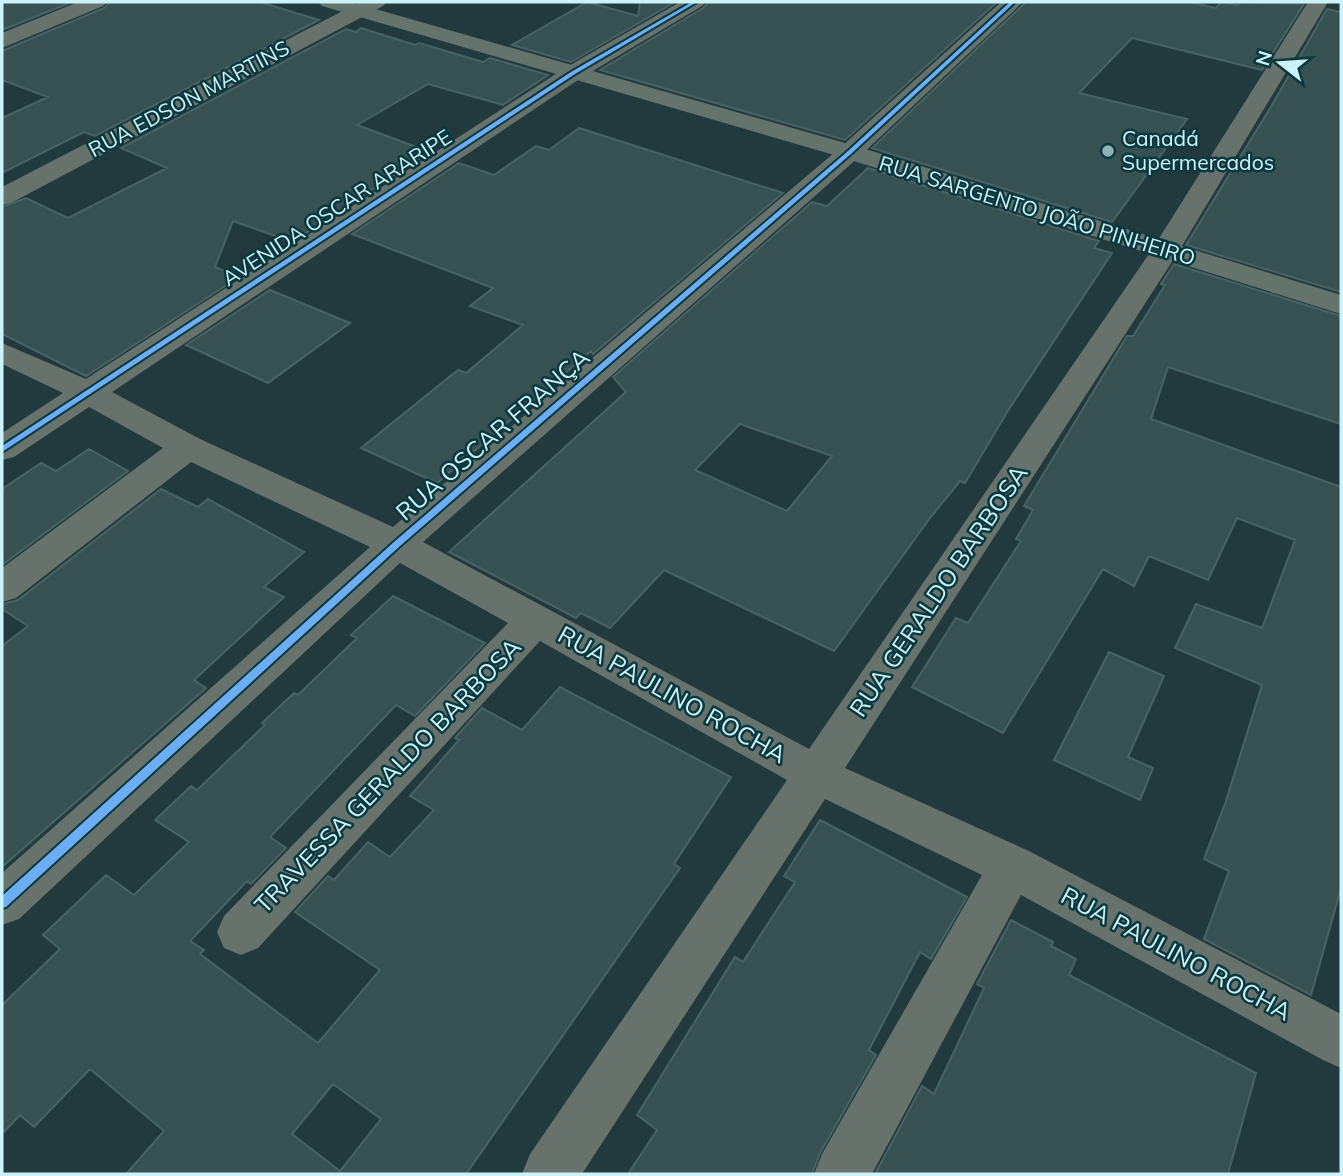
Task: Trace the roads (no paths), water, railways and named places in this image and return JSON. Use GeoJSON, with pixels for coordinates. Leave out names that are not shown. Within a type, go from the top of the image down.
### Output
{"type":"FeatureCollection","features":[{"type":"Feature","properties":{"kind":"street"},"geometry":{"type":"LineString","coordinates":[[2,41],[96,2]]}},
{"type":"Feature","properties":{"kind":"street","name":"RUA SARGENTO JOÃO PINHEIRO"},"geometry":{"type":"LineString","coordinates":[[329,2],[367,6],[573,73],[850,152],[1341,305]]}},
{"type":"Feature","properties":{"kind":"street","name":"AVENIDA OSCAR ARARIPE"},"geometry":{"type":"LineString","coordinates":[[2,450],[573,73],[695,2]]}},
{"type":"Feature","properties":{"kind":"street","name":"RUA OSCAR FRANÇA"},"geometry":{"type":"LineString","coordinates":[[2,903],[397,544],[850,152],[1013,2]]}},
{"type":"Feature","properties":{"kind":"street","name":"RUA GERALDO BARBOSA"},"geometry":{"type":"LineString","coordinates":[[551,1174],[1165,251],[1318,2]]}},
{"type":"Feature","properties":{"kind":"street"},"geometry":{"type":"LineString","coordinates":[[1330,2],[1341,4]]}},
{"type":"Feature","properties":{"kind":"street","name":"RUA EDSON MARTINS"},"geometry":{"type":"LineString","coordinates":[[2,197],[367,6]]}},
{"type":"Feature","properties":{"kind":"street","name":"RUA PAULINO ROCHA"},"geometry":{"type":"LineString","coordinates":[[2,352],[87,392],[188,447],[397,544],[817,775],[1012,866],[1341,1042]]}},
{"type":"Feature","properties":{"kind":"street"},"geometry":{"type":"LineString","coordinates":[[2,588],[188,447]]}},
{"type":"Feature","properties":{"kind":"street","name":"TRAVESSA GERALDO BARBOSA"},"geometry":{"type":"LineString","coordinates":[[240,932],[536,620]]}},
{"type":"Feature","properties":{"kind":"street"},"geometry":{"type":"LineString","coordinates":[[842,1174],[1012,866]]}},
{"type":"Feature","properties":{"kind":"place","name":"Canadá Supermercados"},"geometry":{"type":"Point","coordinates":[1108,151]}}]}
